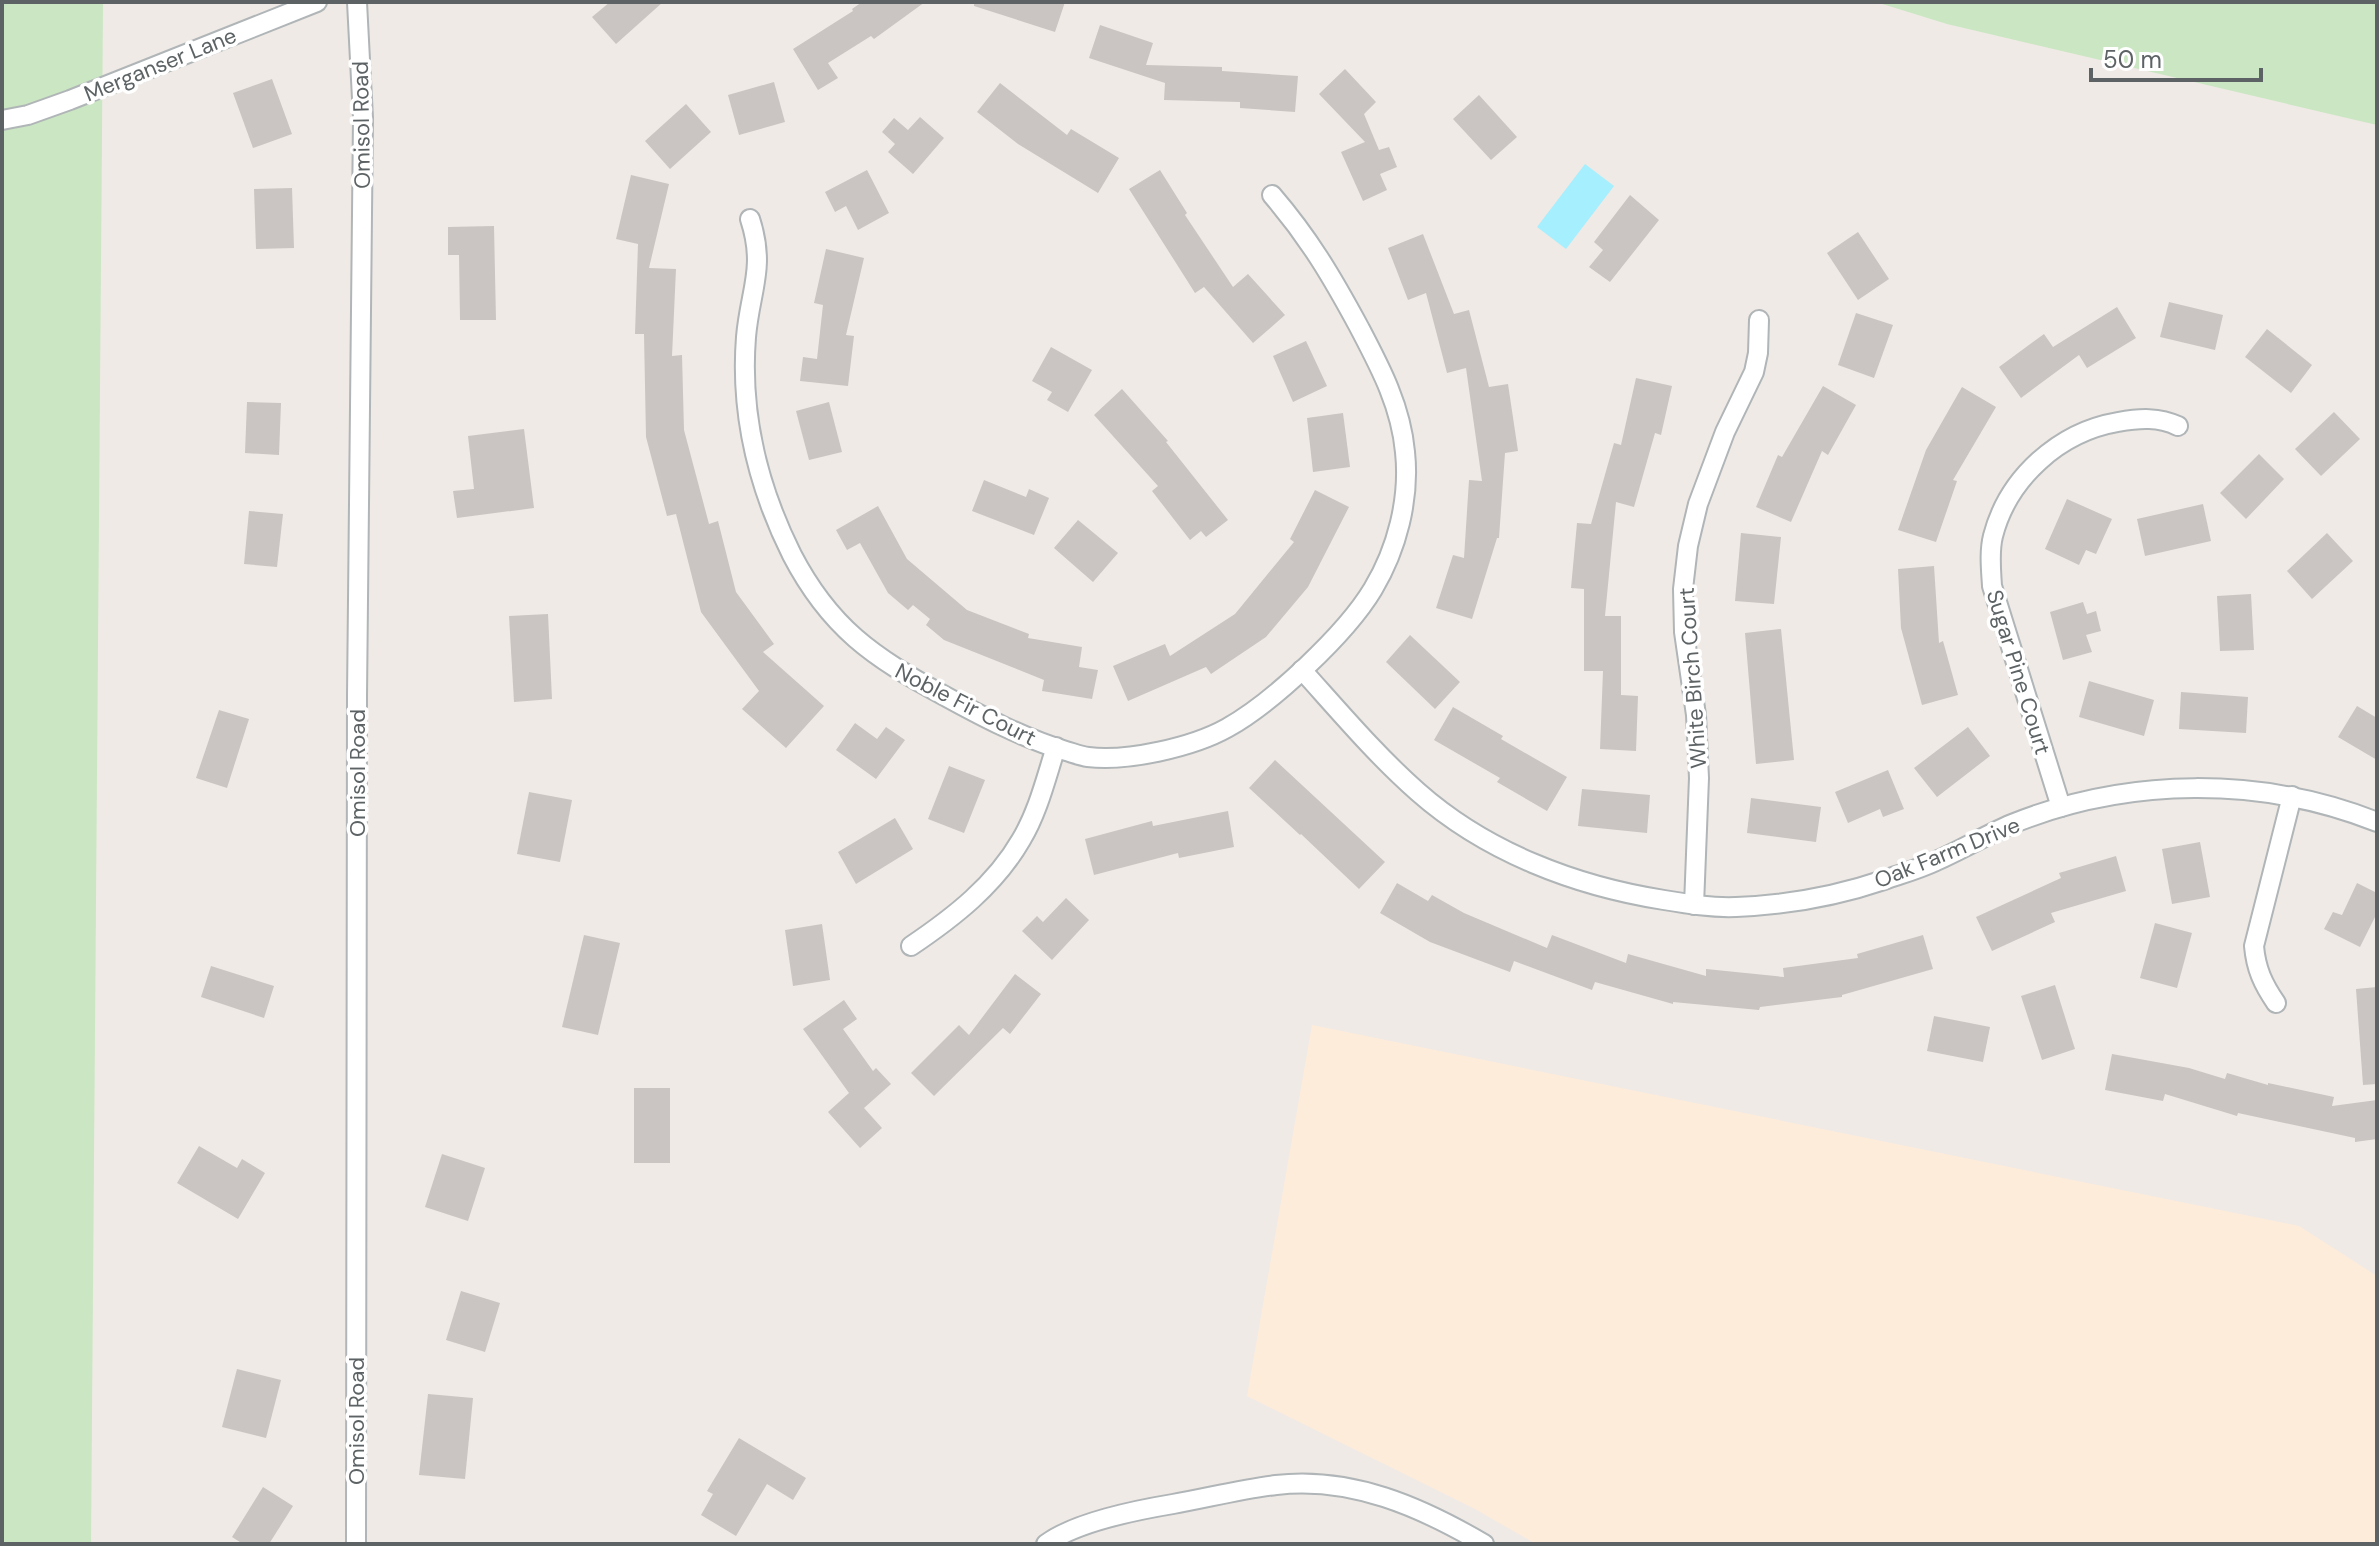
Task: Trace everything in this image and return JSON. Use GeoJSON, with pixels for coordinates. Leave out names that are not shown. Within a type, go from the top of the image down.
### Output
{"type":"FeatureCollection","features":[{"type":"Feature","properties":{"kind":"street","name":"Merganser Lane"},"geometry":{"type":"LineString","coordinates":[[2,120],[28,115],[70,100],[317,2]]}},
{"type":"Feature","properties":{"kind":"street","name":"Omisol Road"},"geometry":{"type":"LineString","coordinates":[[356,1544],[357,681],[363,118],[357,2]]}},
{"type":"Feature","properties":{"kind":"street","name":"Noble Fir Court"},"geometry":{"type":"LineString","coordinates":[[750,219],[756,235],[759,267],[746,333],[744,383],[747,417],[770,504],[791,553],[815,594],[860,644],[893,668],[988,720],[1088,757],[1129,756],[1170,749],[1209,737],[1230,726],[1302,670],[1352,620],[1374,588],[1402,516],[1405,452],[1398,410],[1385,376],[1323,263],[1300,228],[1272,195]]}},
{"type":"Feature","properties":{"kind":"street","name":"White Birch Court"},"geometry":{"type":"LineString","coordinates":[[1694,905],[1699,778],[1696,715],[1684,632],[1683,589],[1688,546],[1698,504],[1725,432],[1754,372],[1759,320]]}},
{"type":"Feature","properties":{"kind":"street","name":"Sugar Pine Court"},"geometry":{"type":"LineString","coordinates":[[2061,807],[1992,586],[1990,565],[2000,514],[2033,466],[2075,435],[2101,424],[2135,419],[2164,419],[2178,426]]}},
{"type":"Feature","properties":{"kind":"street","name":"Oak Farm Drive"},"geometry":{"type":"LineString","coordinates":[[1302,670],[1376,753],[1420,794],[1460,824],[1504,849],[1581,882],[1632,895],[1694,905],[1734,907],[1779,904],[1867,885],[1935,862],[2010,825],[2061,807],[2144,791],[2233,789],[2292,796],[2340,808],[2377,822]]}},
{"type":"Feature","properties":{"kind":"street"},"geometry":{"type":"LineString","coordinates":[[911,946],[942,925],[1003,867],[1023,838],[1056,747]]}},
{"type":"Feature","properties":{"kind":"street"},"geometry":{"type":"LineString","coordinates":[[2276,1003],[2262,982],[2255,963],[2254,946],[2292,796]]}},
{"type":"Feature","properties":{"kind":"street"},"geometry":{"type":"LineString","coordinates":[[1046,1544],[1074,1529],[1145,1509],[1277,1485],[1315,1484],[1352,1488],[1403,1503],[1484,1544]]}},
{"type":"Feature","properties":{"kind":"shaded area"},"geometry":{"type":"Polygon","coordinates":[[[1312,1025],[2299,1226],[2377,1276],[2377,1544],[1536,1544],[1475,1509],[1247,1396],[1312,1025]]]}},
{"type":"Feature","properties":{"kind":"green space"},"geometry":{"type":"Polygon","coordinates":[[[2,2],[103,2],[91,1544],[2,1544],[2,2]]]}},
{"type":"Feature","properties":{"kind":"green space"},"geometry":{"type":"Polygon","coordinates":[[[1876,2],[2377,2],[2377,125],[1947,24],[1876,2]]]}},
{"type":"Feature","properties":{"kind":"water"},"geometry":{"type":"Polygon","coordinates":[[[1585,164],[1614,186],[1566,249],[1537,227],[1585,164]]]}},
{"type":"Feature","properties":{"kind":"building"},"geometry":{"type":"Polygon","coordinates":[[[610,2],[663,2],[616,44],[592,17],[610,2]]]}},
{"type":"Feature","properties":{"kind":"building"},"geometry":{"type":"Polygon","coordinates":[[[862,2],[925,2],[874,39],[871,36],[828,63],[838,78],[818,90],[793,49],[862,2]]]}},
{"type":"Feature","properties":{"kind":"building"},"geometry":{"type":"Polygon","coordinates":[[[974,2],[1065,2],[1055,32],[974,6],[974,2]]]}},
{"type":"Feature","properties":{"kind":"building"},"geometry":{"type":"Polygon","coordinates":[[[1100,25],[1153,43],[1146,65],[1222,67],[1222,71],[1298,76],[1295,112],[1240,108],[1240,102],[1164,100],[1165,83],[1089,58],[1100,25]]]}},
{"type":"Feature","properties":{"kind":"building"},"geometry":{"type":"Polygon","coordinates":[[[1345,69],[1376,102],[1364,114],[1379,150],[1389,147],[1397,167],[1380,174],[1387,190],[1363,201],[1341,152],[1365,142],[1319,94],[1345,69]]]}},
{"type":"Feature","properties":{"kind":"building"},"geometry":{"type":"Polygon","coordinates":[[[272,79],[292,134],[253,148],[233,93],[272,79]]]}},
{"type":"Feature","properties":{"kind":"building"},"geometry":{"type":"Polygon","coordinates":[[[774,82],[785,122],[739,135],[728,95],[774,82]]]}},
{"type":"Feature","properties":{"kind":"building"},"geometry":{"type":"Polygon","coordinates":[[[1000,83],[1067,135],[1071,129],[1119,158],[1098,193],[1018,144],[977,112],[1000,83]]]}},
{"type":"Feature","properties":{"kind":"building"},"geometry":{"type":"Polygon","coordinates":[[[1479,95],[1517,137],[1491,160],[1453,119],[1479,95]]]}},
{"type":"Feature","properties":{"kind":"building"},"geometry":{"type":"Polygon","coordinates":[[[686,104],[711,132],[670,169],[645,141],[686,104]]]}},
{"type":"Feature","properties":{"kind":"building"},"geometry":{"type":"Polygon","coordinates":[[[920,117],[944,138],[913,174],[888,152],[895,144],[882,132],[894,118],[908,130],[920,117]]]}},
{"type":"Feature","properties":{"kind":"building"},"geometry":{"type":"Polygon","coordinates":[[[867,170],[889,213],[858,230],[846,206],[835,212],[825,192],[867,170]]]}},
{"type":"Feature","properties":{"kind":"building"},"geometry":{"type":"Polygon","coordinates":[[[1160,170],[1187,213],[1185,215],[1233,287],[1248,274],[1285,315],[1253,343],[1204,287],[1195,293],[1129,189],[1160,170]]]}},
{"type":"Feature","properties":{"kind":"building"},"geometry":{"type":"Polygon","coordinates":[[[631,175],[669,184],[649,268],[676,269],[672,356],[682,355],[684,430],[709,524],[718,521],[736,592],[774,644],[763,652],[824,706],[786,748],[742,709],[759,691],[701,612],[676,514],[667,516],[646,437],[644,334],[635,334],[638,244],[616,239],[631,175]]]}},
{"type":"Feature","properties":{"kind":"building"},"geometry":{"type":"Polygon","coordinates":[[[292,188],[294,248],[256,249],[254,189],[292,188]]]}},
{"type":"Feature","properties":{"kind":"building"},"geometry":{"type":"Polygon","coordinates":[[[1630,195],[1659,220],[1610,282],[1589,267],[1603,250],[1594,242],[1630,195]]]}},
{"type":"Feature","properties":{"kind":"building"},"geometry":{"type":"Polygon","coordinates":[[[494,226],[496,320],[460,320],[459,255],[448,255],[448,227],[494,226]]]}},
{"type":"Feature","properties":{"kind":"building"},"geometry":{"type":"Polygon","coordinates":[[[1858,232],[1889,279],[1858,300],[1827,253],[1858,232]]]}},
{"type":"Feature","properties":{"kind":"building"},"geometry":{"type":"Polygon","coordinates":[[[1423,234],[1454,314],[1469,310],[1489,387],[1508,384],[1518,451],[1505,453],[1499,538],[1472,619],[1436,608],[1453,555],[1464,558],[1469,480],[1482,481],[1466,368],[1447,373],[1426,293],[1408,300],[1388,248],[1423,234]]]}},
{"type":"Feature","properties":{"kind":"building"},"geometry":{"type":"Polygon","coordinates":[[[826,249],[864,258],[846,335],[854,336],[848,386],[800,381],[803,357],[817,359],[823,305],[814,303],[826,249]]]}},
{"type":"Feature","properties":{"kind":"building"},"geometry":{"type":"Polygon","coordinates":[[[2169,302],[2223,315],[2215,350],[2160,337],[2169,302]]]}},
{"type":"Feature","properties":{"kind":"building"},"geometry":{"type":"Polygon","coordinates":[[[2117,307],[2136,338],[2087,368],[2079,355],[2021,398],[1999,367],[2044,334],[2053,347],[2117,307]]]}},
{"type":"Feature","properties":{"kind":"building"},"geometry":{"type":"Polygon","coordinates":[[[1856,313],[1893,325],[1874,378],[1838,365],[1856,313]]]}},
{"type":"Feature","properties":{"kind":"building"},"geometry":{"type":"Polygon","coordinates":[[[2267,329],[2312,365],[2291,393],[2245,357],[2267,329]]]}},
{"type":"Feature","properties":{"kind":"building"},"geometry":{"type":"Polygon","coordinates":[[[1306,341],[1327,386],[1293,402],[1273,356],[1306,341]]]}},
{"type":"Feature","properties":{"kind":"building"},"geometry":{"type":"Polygon","coordinates":[[[1051,347],[1092,370],[1068,412],[1047,400],[1052,392],[1032,381],[1051,347]]]}},
{"type":"Feature","properties":{"kind":"building"},"geometry":{"type":"Polygon","coordinates":[[[1636,378],[1672,386],[1661,435],[1655,433],[1634,507],[1616,502],[1605,616],[1621,616],[1621,695],[1638,696],[1636,751],[1600,749],[1603,671],[1584,671],[1584,589],[1571,588],[1577,523],[1591,524],[1614,443],[1621,445],[1636,378]]]}},
{"type":"Feature","properties":{"kind":"building"},"geometry":{"type":"Polygon","coordinates":[[[1823,386],[1856,405],[1828,455],[1822,451],[1791,522],[1756,507],[1778,455],[1782,457],[1823,386]]]}},
{"type":"Feature","properties":{"kind":"building"},"geometry":{"type":"Polygon","coordinates":[[[1962,387],[1996,407],[1953,480],[1957,481],[1936,542],[1898,530],[1926,450],[1962,387]]]}},
{"type":"Feature","properties":{"kind":"building"},"geometry":{"type":"Polygon","coordinates":[[[1122,389],[1168,441],[1228,520],[1206,537],[1201,531],[1190,540],[1152,491],[1158,486],[1094,415],[1122,389]]]}},
{"type":"Feature","properties":{"kind":"building"},"geometry":{"type":"Polygon","coordinates":[[[247,402],[281,403],[279,455],[245,453],[247,402]]]}},
{"type":"Feature","properties":{"kind":"building"},"geometry":{"type":"Polygon","coordinates":[[[829,402],[842,452],[809,460],[796,411],[829,402]]]}},
{"type":"Feature","properties":{"kind":"building"},"geometry":{"type":"Polygon","coordinates":[[[2334,412],[2360,439],[2321,476],[2295,449],[2334,412]]]}},
{"type":"Feature","properties":{"kind":"building"},"geometry":{"type":"Polygon","coordinates":[[[1343,413],[1350,467],[1313,472],[1307,418],[1343,413]]]}},
{"type":"Feature","properties":{"kind":"building"},"geometry":{"type":"Polygon","coordinates":[[[524,429],[534,508],[457,518],[453,491],[474,489],[468,436],[524,429]]]}},
{"type":"Feature","properties":{"kind":"building"},"geometry":{"type":"Polygon","coordinates":[[[2259,454],[2284,479],[2246,519],[2220,493],[2259,454]]]}},
{"type":"Feature","properties":{"kind":"building"},"geometry":{"type":"Polygon","coordinates":[[[984,480],[1026,497],[1029,489],[1049,498],[1034,535],[972,511],[984,480]]]}},
{"type":"Feature","properties":{"kind":"building"},"geometry":{"type":"Polygon","coordinates":[[[1315,490],[1349,507],[1308,587],[1266,637],[1211,674],[1206,667],[1128,701],[1113,666],[1165,644],[1170,656],[1235,614],[1294,542],[1290,539],[1315,490]]]}},
{"type":"Feature","properties":{"kind":"building"},"geometry":{"type":"Polygon","coordinates":[[[2067,499],[2112,519],[2096,554],[2086,550],[2079,565],[2045,549],[2067,499]]]}},
{"type":"Feature","properties":{"kind":"building"},"geometry":{"type":"Polygon","coordinates":[[[2203,504],[2211,541],[2145,556],[2137,519],[2203,504]]]}},
{"type":"Feature","properties":{"kind":"building"},"geometry":{"type":"Polygon","coordinates":[[[878,506],[907,559],[967,610],[1029,634],[1028,638],[1082,647],[1079,667],[1098,670],[1092,699],[1042,691],[1044,680],[944,640],[926,625],[930,619],[913,605],[908,610],[888,593],[860,543],[847,550],[836,530],[878,506]]]}},
{"type":"Feature","properties":{"kind":"building"},"geometry":{"type":"Polygon","coordinates":[[[249,511],[283,514],[277,567],[244,564],[249,511]]]}},
{"type":"Feature","properties":{"kind":"building"},"geometry":{"type":"Polygon","coordinates":[[[1078,520],[1118,553],[1093,582],[1054,548],[1078,520]]]}},
{"type":"Feature","properties":{"kind":"building"},"geometry":{"type":"Polygon","coordinates":[[[1741,533],[1781,537],[1774,604],[1735,601],[1741,533]]]}},
{"type":"Feature","properties":{"kind":"building"},"geometry":{"type":"Polygon","coordinates":[[[2327,533],[2353,561],[2312,599],[2287,571],[2327,533]]]}},
{"type":"Feature","properties":{"kind":"building"},"geometry":{"type":"Polygon","coordinates":[[[1934,566],[1939,643],[1943,641],[1958,695],[1922,705],[1901,628],[1898,569],[1934,566]]]}},
{"type":"Feature","properties":{"kind":"building"},"geometry":{"type":"Polygon","coordinates":[[[2251,594],[2254,650],[2220,651],[2217,596],[2251,594]]]}},
{"type":"Feature","properties":{"kind":"building"},"geometry":{"type":"Polygon","coordinates":[[[2083,602],[2087,614],[2096,611],[2101,631],[2086,635],[2092,652],[2063,660],[2050,612],[2083,602]]]}},
{"type":"Feature","properties":{"kind":"building"},"geometry":{"type":"Polygon","coordinates":[[[548,614],[552,699],[514,702],[509,616],[548,614]]]}},
{"type":"Feature","properties":{"kind":"building"},"geometry":{"type":"Polygon","coordinates":[[[1781,629],[1794,760],[1756,764],[1745,633],[1781,629]]]}},
{"type":"Feature","properties":{"kind":"building"},"geometry":{"type":"Polygon","coordinates":[[[1410,635],[1460,682],[1435,709],[1386,662],[1410,635]]]}},
{"type":"Feature","properties":{"kind":"building"},"geometry":{"type":"Polygon","coordinates":[[[2089,681],[2154,700],[2144,736],[2079,717],[2089,681]]]}},
{"type":"Feature","properties":{"kind":"building"},"geometry":{"type":"Polygon","coordinates":[[[2181,692],[2248,697],[2246,733],[2179,729],[2181,692]]]}},
{"type":"Feature","properties":{"kind":"building"},"geometry":{"type":"Polygon","coordinates":[[[2357,706],[2377,718],[2377,760],[2338,737],[2357,706]]]}},
{"type":"Feature","properties":{"kind":"building"},"geometry":{"type":"Polygon","coordinates":[[[1453,707],[1567,777],[1547,811],[1497,782],[1500,778],[1434,740],[1453,707]]]}},
{"type":"Feature","properties":{"kind":"building"},"geometry":{"type":"Polygon","coordinates":[[[219,710],[249,719],[227,788],[196,778],[219,710]]]}},
{"type":"Feature","properties":{"kind":"building"},"geometry":{"type":"Polygon","coordinates":[[[855,723],[877,739],[886,727],[905,740],[876,779],[836,750],[855,723]]]}},
{"type":"Feature","properties":{"kind":"building"},"geometry":{"type":"Polygon","coordinates":[[[1968,727],[1990,756],[1937,797],[1914,768],[1968,727]]]}},
{"type":"Feature","properties":{"kind":"building"},"geometry":{"type":"Polygon","coordinates":[[[1275,760],[1385,862],[1359,889],[1249,788],[1275,760]]]}},
{"type":"Feature","properties":{"kind":"building"},"geometry":{"type":"Polygon","coordinates":[[[949,766],[985,780],[964,833],[928,819],[949,766]]]}},
{"type":"Feature","properties":{"kind":"building"},"geometry":{"type":"Polygon","coordinates":[[[1888,770],[1904,809],[1883,817],[1880,809],[1848,823],[1835,792],[1888,770]]]}},
{"type":"Feature","properties":{"kind":"building"},"geometry":{"type":"Polygon","coordinates":[[[1582,789],[1650,795],[1647,833],[1578,826],[1582,789]]]}},
{"type":"Feature","properties":{"kind":"building"},"geometry":{"type":"Polygon","coordinates":[[[529,792],[572,800],[560,862],[517,854],[529,792]]]}},
{"type":"Feature","properties":{"kind":"building"},"geometry":{"type":"Polygon","coordinates":[[[1751,798],[1821,807],[1816,842],[1747,833],[1751,798]]]}},
{"type":"Feature","properties":{"kind":"building"},"geometry":{"type":"Polygon","coordinates":[[[1228,811],[1234,847],[1179,858],[1178,853],[1094,875],[1085,839],[1152,821],[1153,826],[1228,811]]]}},
{"type":"Feature","properties":{"kind":"building"},"geometry":{"type":"Polygon","coordinates":[[[895,818],[913,849],[856,884],[838,852],[895,818]]]}},
{"type":"Feature","properties":{"kind":"building"},"geometry":{"type":"Polygon","coordinates":[[[2200,842],[2210,897],[2172,904],[2162,849],[2200,842]]]}},
{"type":"Feature","properties":{"kind":"building"},"geometry":{"type":"Polygon","coordinates":[[[2116,856],[2126,891],[2051,913],[2055,922],[1992,951],[1976,917],[2061,878],[2059,873],[2116,856]]]}},
{"type":"Feature","properties":{"kind":"building"},"geometry":{"type":"Polygon","coordinates":[[[1397,883],[1428,901],[1432,895],[1464,913],[1547,948],[1552,935],[1626,963],[1628,954],[1706,976],[1706,969],[1784,977],[1783,968],[1858,958],[1857,954],[1923,935],[1933,969],[1842,997],[1760,1007],[1759,1010],[1673,1004],[1595,982],[1592,990],[1514,961],[1510,972],[1430,942],[1380,913],[1397,883]]]}},
{"type":"Feature","properties":{"kind":"building"},"geometry":{"type":"Polygon","coordinates":[[[2357,883],[2377,893],[2377,913],[2360,947],[2324,929],[2333,912],[2342,915],[2357,883]]]}},
{"type":"Feature","properties":{"kind":"building"},"geometry":{"type":"Polygon","coordinates":[[[1066,898],[1089,920],[1052,960],[1022,931],[1037,916],[1043,922],[1066,898]]]}},
{"type":"Feature","properties":{"kind":"building"},"geometry":{"type":"Polygon","coordinates":[[[2155,923],[2192,933],[2177,988],[2140,978],[2155,923]]]}},
{"type":"Feature","properties":{"kind":"building"},"geometry":{"type":"Polygon","coordinates":[[[822,924],[830,980],[793,986],[785,930],[822,924]]]}},
{"type":"Feature","properties":{"kind":"building"},"geometry":{"type":"Polygon","coordinates":[[[584,935],[620,943],[598,1035],[562,1027],[584,935]]]}},
{"type":"Feature","properties":{"kind":"building"},"geometry":{"type":"Polygon","coordinates":[[[211,966],[274,986],[264,1018],[201,997],[211,966]]]}},
{"type":"Feature","properties":{"kind":"building"},"geometry":{"type":"Polygon","coordinates":[[[1015,974],[1041,994],[1010,1034],[1003,1028],[934,1096],[911,1073],[959,1025],[969,1035],[1015,974]]]}},
{"type":"Feature","properties":{"kind":"building"},"geometry":{"type":"Polygon","coordinates":[[[2055,985],[2075,1049],[2042,1060],[2021,996],[2055,985]]]}},
{"type":"Feature","properties":{"kind":"building"},"geometry":{"type":"Polygon","coordinates":[[[2377,987],[2377,1084],[2363,1085],[2356,989],[2377,987]]]}},
{"type":"Feature","properties":{"kind":"building"},"geometry":{"type":"Polygon","coordinates":[[[844,1000],[857,1019],[843,1029],[873,1071],[876,1068],[891,1084],[864,1108],[882,1128],[860,1148],[828,1112],[849,1093],[803,1029],[844,1000]]]}},
{"type":"Feature","properties":{"kind":"building"},"geometry":{"type":"Polygon","coordinates":[[[1934,1016],[1990,1027],[1983,1062],[1927,1051],[1934,1016]]]}},
{"type":"Feature","properties":{"kind":"building"},"geometry":{"type":"Polygon","coordinates":[[[2112,1054],[2189,1068],[2225,1079],[2227,1073],[2268,1085],[2334,1097],[2332,1106],[2377,1100],[2377,1139],[2355,1142],[2355,1138],[2238,1113],[2237,1116],[2165,1094],[2163,1101],[2105,1090],[2112,1054]]]}},
{"type":"Feature","properties":{"kind":"building"},"geometry":{"type":"Polygon","coordinates":[[[634,1088],[670,1088],[670,1163],[634,1163],[634,1088]]]}},
{"type":"Feature","properties":{"kind":"building"},"geometry":{"type":"Polygon","coordinates":[[[199,1146],[237,1168],[242,1159],[265,1173],[238,1219],[177,1183],[199,1146]]]}},
{"type":"Feature","properties":{"kind":"building"},"geometry":{"type":"Polygon","coordinates":[[[442,1154],[485,1168],[468,1221],[425,1207],[442,1154]]]}},
{"type":"Feature","properties":{"kind":"building"},"geometry":{"type":"Polygon","coordinates":[[[461,1291],[500,1303],[485,1352],[446,1340],[461,1291]]]}},
{"type":"Feature","properties":{"kind":"building"},"geometry":{"type":"Polygon","coordinates":[[[237,1369],[281,1380],[266,1438],[222,1427],[237,1369]]]}},
{"type":"Feature","properties":{"kind":"building"},"geometry":{"type":"Polygon","coordinates":[[[428,1394],[473,1398],[465,1479],[419,1475],[428,1394]]]}},
{"type":"Feature","properties":{"kind":"building"},"geometry":{"type":"Polygon","coordinates":[[[739,1438],[806,1478],[793,1500],[767,1484],[736,1536],[701,1515],[713,1494],[707,1491],[739,1438]]]}},
{"type":"Feature","properties":{"kind":"building"},"geometry":{"type":"Polygon","coordinates":[[[263,1487],[293,1506],[269,1544],[243,1544],[232,1537],[263,1487]]]}}]}
